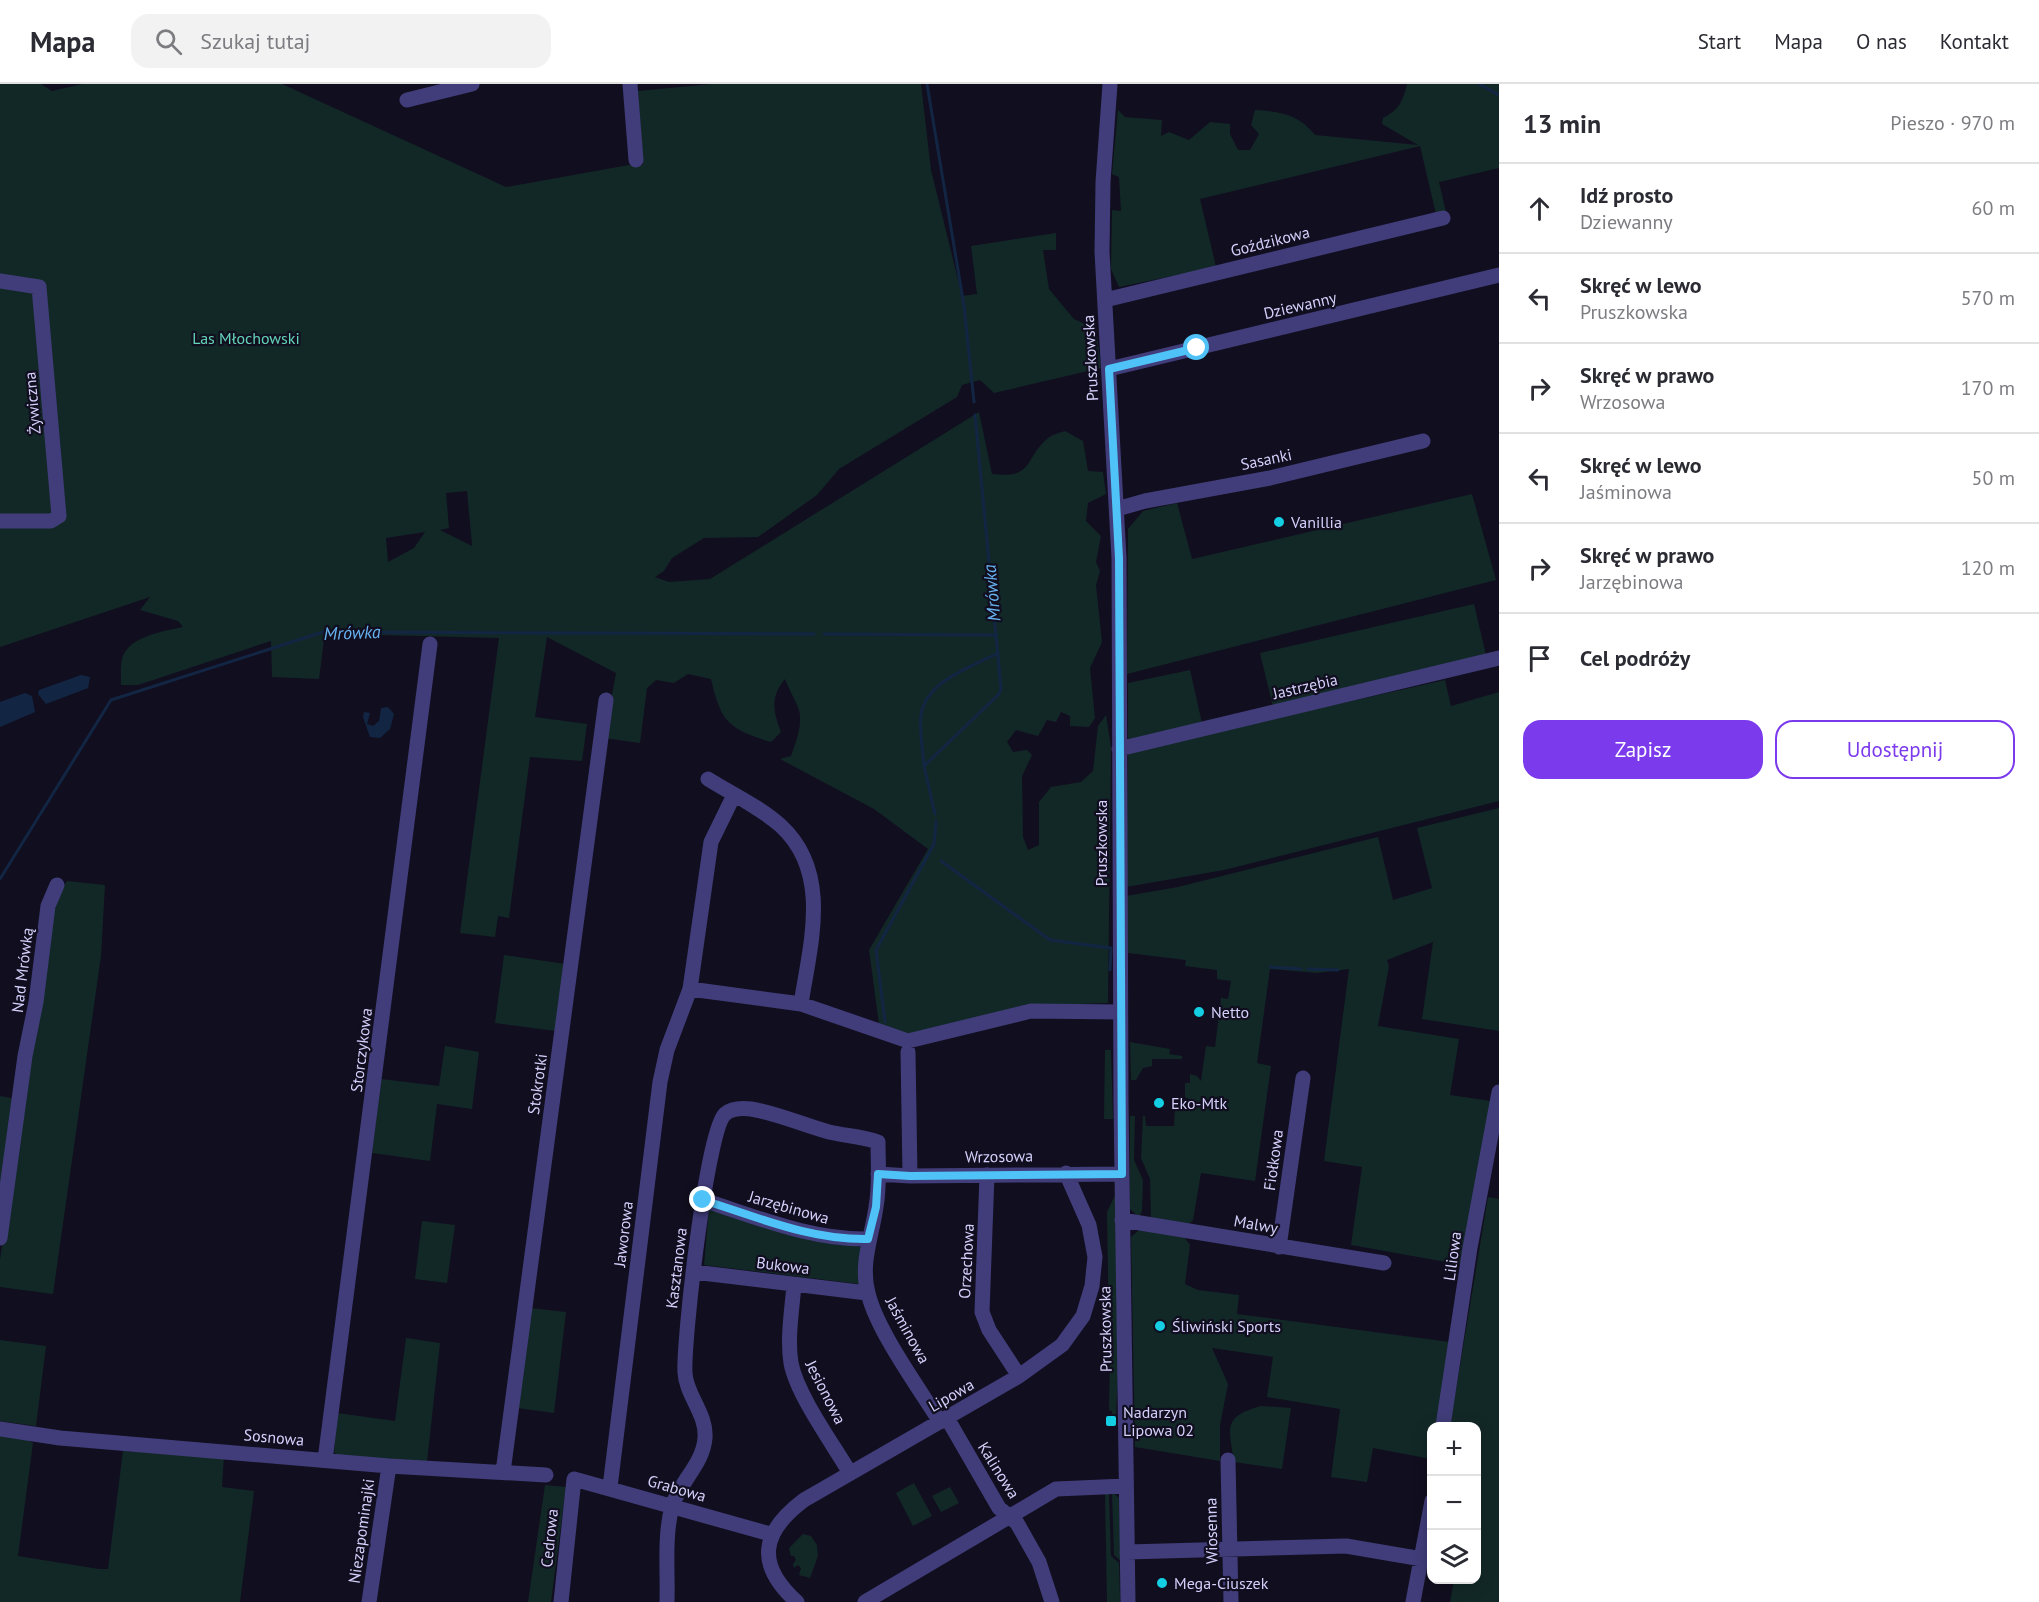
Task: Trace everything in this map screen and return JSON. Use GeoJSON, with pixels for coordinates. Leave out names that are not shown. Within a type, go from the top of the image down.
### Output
{"type":"FeatureCollection","features":[{"type":"Feature","properties":{"kind":"street"},"geometry":{"type":"LineString","coordinates":[[407,100],[472,84]]}},
{"type":"Feature","properties":{"kind":"street"},"geometry":{"type":"LineString","coordinates":[[630,84],[636,160]]}},
{"type":"Feature","properties":{"kind":"street","name":"Pruszkowska"},"geometry":{"type":"LineString","coordinates":[[1110,84],[1102,218],[1117,509],[1122,1220],[1128,1602]]}},
{"type":"Feature","properties":{"kind":"street","name":"Goździkowa"},"geometry":{"type":"LineString","coordinates":[[1105,300],[1443,218]]}},
{"type":"Feature","properties":{"kind":"street","name":"Dziewanny"},"geometry":{"type":"LineString","coordinates":[[1109,369],[1499,275]]}},
{"type":"Feature","properties":{"kind":"street","name":"Żywiczna"},"geometry":{"type":"LineString","coordinates":[[0,282],[39,287],[60,516],[51,521],[0,521]]}},
{"type":"Feature","properties":{"kind":"street","name":"Sasanki"},"geometry":{"type":"LineString","coordinates":[[1117,509],[1145,501],[1270,478],[1423,441]]}},
{"type":"Feature","properties":{"kind":"street","name":"Storczykowa"},"geometry":{"type":"LineString","coordinates":[[325,1460],[430,644]]}},
{"type":"Feature","properties":{"kind":"street","name":"Jastrzębia"},"geometry":{"type":"LineString","coordinates":[[1119,749],[1499,658]]}},
{"type":"Feature","properties":{"kind":"street","name":"Stokrotki"},"geometry":{"type":"LineString","coordinates":[[503,1472],[606,700]]}},
{"type":"Feature","properties":{"kind":"street"},"geometry":{"type":"LineString","coordinates":[[708,779],[782,827],[800,850],[811,875],[814,915],[801,1004]]}},
{"type":"Feature","properties":{"kind":"street","name":"Jaworowa"},"geometry":{"type":"LineString","coordinates":[[610,1487],[660,1082],[667,1050],[690,989],[711,842],[734,795]]}},
{"type":"Feature","properties":{"kind":"street","name":"Nad Mrówką"},"geometry":{"type":"LineString","coordinates":[[0,1238],[24,1056],[31,1035],[48,906],[57,885]]}},
{"type":"Feature","properties":{"kind":"street"},"geometry":{"type":"LineString","coordinates":[[690,989],[801,1004],[908,1041],[1031,1011],[1120,1012]]}},
{"type":"Feature","properties":{"kind":"street"},"geometry":{"type":"LineString","coordinates":[[908,1052],[910,1176]]}},
{"type":"Feature","properties":{"kind":"street","name":"Fiołkowa"},"geometry":{"type":"LineString","coordinates":[[1279,1246],[1303,1078]]}},
{"type":"Feature","properties":{"kind":"street","name":"Liliowa"},"geometry":{"type":"LineString","coordinates":[[1444,1422],[1470,1248],[1499,1092]]}},
{"type":"Feature","properties":{"kind":"street","name":"Kasztanowa"},"geometry":{"type":"LineString","coordinates":[[672,1506],[698,1462],[705,1437],[702,1416],[685,1376],[685,1348],[703,1200],[718,1126],[723,1115],[736,1108],[751,1109],[832,1133],[860,1136],[878,1142]]}},
{"type":"Feature","properties":{"kind":"street","name":"Jaśminowa"},"geometry":{"type":"LineString","coordinates":[[878,1142],[876,1207],[868,1239],[867,1293],[879,1322],[943,1420]]}},
{"type":"Feature","properties":{"kind":"street","name":"Lipowa"},"geometry":{"type":"LineString","coordinates":[[770,1534],[798,1504],[1019,1376],[1062,1345],[1083,1316],[1092,1286],[1095,1257],[1089,1225],[1066,1173]]}},
{"type":"Feature","properties":{"kind":"street","name":"Wrzosowa"},"geometry":{"type":"LineString","coordinates":[[878,1174],[910,1176],[1122,1174]]}},
{"type":"Feature","properties":{"kind":"street","name":"Orzechowa"},"geometry":{"type":"LineString","coordinates":[[987,1175],[982,1312],[989,1330],[1019,1376]]}},
{"type":"Feature","properties":{"kind":"street","name":"Jarzębinowa"},"geometry":{"type":"LineString","coordinates":[[703,1200],[806,1233],[843,1239],[868,1239]]}},
{"type":"Feature","properties":{"kind":"street","name":"Malwy"},"geometry":{"type":"LineString","coordinates":[[1122,1220],[1384,1263]]}},
{"type":"Feature","properties":{"kind":"street","name":"Bukowa"},"geometry":{"type":"LineString","coordinates":[[694,1272],[867,1293]]}},
{"type":"Feature","properties":{"kind":"street","name":"Jesionowa"},"geometry":{"type":"LineString","coordinates":[[794,1285],[791,1364],[798,1383],[850,1473]]}},
{"type":"Feature","properties":{"kind":"street","name":"Kalinowa"},"geometry":{"type":"LineString","coordinates":[[943,1420],[999,1508],[1017,1523],[1040,1562],[1052,1602]]}},
{"type":"Feature","properties":{"kind":"street","name":"Sosnowa"},"geometry":{"type":"LineString","coordinates":[[0,1429],[60,1438],[388,1466],[546,1475]]}},
{"type":"Feature","properties":{"kind":"street","name":"Wiosenna"},"geometry":{"type":"LineString","coordinates":[[1228,1460],[1231,1602]]}},
{"type":"Feature","properties":{"kind":"street","name":"Niezapominajki"},"geometry":{"type":"LineString","coordinates":[[369,1602],[388,1466]]}},
{"type":"Feature","properties":{"kind":"street","name":"Grabowa"},"geometry":{"type":"LineString","coordinates":[[574,1479],[610,1487],[770,1534]]}},
{"type":"Feature","properties":{"kind":"street","name":"Cedrowa"},"geometry":{"type":"LineString","coordinates":[[561,1602],[574,1479]]}},
{"type":"Feature","properties":{"kind":"street"},"geometry":{"type":"LineString","coordinates":[[865,1602],[1056,1489],[1125,1486]]}},
{"type":"Feature","properties":{"kind":"street"},"geometry":{"type":"LineString","coordinates":[[667,1602],[669,1528],[672,1506]]}},
{"type":"Feature","properties":{"kind":"street"},"geometry":{"type":"LineString","coordinates":[[1413,1602],[1427,1526]]}},
{"type":"Feature","properties":{"kind":"street"},"geometry":{"type":"LineString","coordinates":[[770,1534],[770,1558],[774,1574],[778,1584],[797,1602]]}},
{"type":"Feature","properties":{"kind":"street"},"geometry":{"type":"LineString","coordinates":[[1126,1552],[1346,1546],[1422,1558]]}},
{"type":"Feature","properties":{"kind":"green space","name":"Las Młochowski"},"geometry":{"type":"Polygon","coordinates":[[[0,84],[41,84],[52,91],[82,84],[282,84],[506,187],[629,165],[643,165],[638,91],[712,84],[921,84],[931,170],[962,296],[977,294],[971,246],[1056,233],[1056,250],[1043,250],[1049,289],[1074,319],[1087,325],[1095,319],[1101,368],[994,393],[980,380],[962,385],[957,397],[839,469],[817,495],[758,537],[704,538],[672,558],[664,571],[655,577],[669,582],[710,579],[979,412],[992,474],[1005,475],[1022,470],[1040,446],[1055,434],[1065,431],[1083,441],[1088,471],[1103,472],[1106,494],[1088,503],[1086,521],[1101,536],[1096,562],[1100,571],[1096,585],[1102,642],[1090,668],[1095,718],[1089,727],[1070,726],[1070,716],[1061,712],[1056,722],[1047,720],[1038,736],[1016,730],[1007,742],[1013,752],[1027,750],[1032,755],[1022,776],[1023,837],[1028,850],[1039,845],[1039,802],[1051,787],[1081,782],[1093,771],[1098,726],[1106,715],[1111,747],[1108,1003],[1026,1006],[905,1035],[879,1024],[869,950],[928,849],[874,809],[780,759],[791,756],[800,724],[799,711],[785,679],[777,692],[774,704],[781,732],[771,742],[736,728],[723,715],[711,679],[688,674],[674,683],[656,680],[647,688],[640,743],[604,738],[616,673],[547,637],[535,717],[587,724],[582,761],[530,757],[509,918],[498,916],[495,937],[460,933],[499,638],[337,634],[324,640],[319,679],[272,677],[271,641],[138,685],[121,685],[121,662],[127,649],[140,639],[183,627],[178,621],[140,610],[150,597],[0,647],[0,84]],[[467,491],[446,493],[449,528],[440,530],[472,546],[472,545],[467,491]],[[425,532],[386,538],[388,562],[414,548],[425,532]]]}},
{"type":"Feature","properties":{"kind":"green space"},"geometry":{"type":"Polygon","coordinates":[[[1407,84],[1499,84],[1499,168],[1439,182],[1446,212],[1436,214],[1420,146],[1200,199],[1216,267],[1119,287],[1111,269],[1112,210],[1121,211],[1119,177],[1112,174],[1118,110],[1125,117],[1162,120],[1161,136],[1169,132],[1189,140],[1210,122],[1230,124],[1230,134],[1238,150],[1250,150],[1259,134],[1251,125],[1255,110],[1289,115],[1303,123],[1315,135],[1418,145],[1382,124],[1383,118],[1400,104],[1407,84]]]}},
{"type":"Feature","properties":{"kind":"green space"},"geometry":{"type":"Polygon","coordinates":[[[1472,494],[1496,580],[1127,674],[1128,529],[1143,511],[1177,503],[1192,559],[1472,494]]]}},
{"type":"Feature","properties":{"kind":"green space"},"geometry":{"type":"Polygon","coordinates":[[[1474,604],[1486,655],[1273,707],[1260,653],[1474,604]]]}},
{"type":"Feature","properties":{"kind":"green space"},"geometry":{"type":"Polygon","coordinates":[[[1190,670],[1202,723],[1128,741],[1128,683],[1190,670]]]}},
{"type":"Feature","properties":{"kind":"green space"},"geometry":{"type":"Polygon","coordinates":[[[1445,680],[1451,706],[1499,692],[1499,801],[1224,870],[1126,887],[1128,751],[1445,680]]]}},
{"type":"Feature","properties":{"kind":"green space"},"geometry":{"type":"Polygon","coordinates":[[[1499,808],[1499,1031],[1422,1019],[1433,942],[1387,960],[1389,966],[1378,1026],[1459,1039],[1450,1095],[1491,1101],[1463,1265],[1351,1245],[1362,1167],[1324,1161],[1349,969],[1317,973],[1270,969],[1257,1063],[1271,1066],[1255,1181],[1201,1173],[1193,1220],[1188,1225],[1151,1218],[1150,1179],[1141,1158],[1143,1116],[1145,1116],[1146,1126],[1174,1126],[1175,1107],[1191,1107],[1191,1100],[1185,1097],[1185,1083],[1190,1083],[1190,1074],[1197,1076],[1201,1081],[1206,1046],[1215,1047],[1221,998],[1228,999],[1231,981],[1217,979],[1217,970],[1185,966],[1186,960],[1128,953],[1126,896],[1178,887],[1378,837],[1393,900],[1432,888],[1417,828],[1499,808]]]}},
{"type":"Feature","properties":{"kind":"green space"},"geometry":{"type":"Polygon","coordinates":[[[67,881],[105,885],[101,956],[53,1294],[0,1287],[0,1260],[51,907],[67,881]]]}},
{"type":"Feature","properties":{"kind":"green space"},"geometry":{"type":"Polygon","coordinates":[[[504,955],[565,964],[556,1031],[495,1023],[504,955]]]}},
{"type":"Feature","properties":{"kind":"green space"},"geometry":{"type":"Polygon","coordinates":[[[1130,1042],[1170,1049],[1169,1054],[1182,1056],[1182,1059],[1152,1059],[1152,1066],[1143,1068],[1136,1080],[1131,1080],[1130,1042]]]}},
{"type":"Feature","properties":{"kind":"green space"},"geometry":{"type":"Polygon","coordinates":[[[445,1046],[479,1052],[472,1109],[437,1104],[430,1161],[372,1153],[381,1079],[439,1086],[445,1046]]]}},
{"type":"Feature","properties":{"kind":"green space"},"geometry":{"type":"Polygon","coordinates":[[[1105,1050],[1111,1050],[1113,1119],[1104,1119],[1105,1050]]]}},
{"type":"Feature","properties":{"kind":"green space"},"geometry":{"type":"Polygon","coordinates":[[[0,1096],[17,1099],[0,1219],[0,1096]]]}},
{"type":"Feature","properties":{"kind":"green space"},"geometry":{"type":"Polygon","coordinates":[[[1130,1116],[1135,1116],[1134,1160],[1143,1180],[1142,1211],[1139,1217],[1130,1209],[1130,1116]]]}},
{"type":"Feature","properties":{"kind":"green space"},"geometry":{"type":"Polygon","coordinates":[[[1117,1191],[1119,1355],[1116,1415],[1112,1415],[1112,1411],[1109,1410],[1110,1357],[1113,1356],[1113,1335],[1109,1334],[1107,1212],[1117,1191]]]}},
{"type":"Feature","properties":{"kind":"green space"},"geometry":{"type":"Polygon","coordinates":[[[1488,1197],[1499,1199],[1499,1602],[1450,1602],[1453,1584],[1481,1584],[1481,1422],[1451,1422],[1488,1197]]]}},
{"type":"Feature","properties":{"kind":"green space"},"geometry":{"type":"Polygon","coordinates":[[[709,1208],[803,1238],[862,1247],[859,1284],[704,1265],[709,1208]]]}},
{"type":"Feature","properties":{"kind":"green space"},"geometry":{"type":"Polygon","coordinates":[[[422,1221],[455,1225],[447,1283],[415,1279],[422,1221]]]}},
{"type":"Feature","properties":{"kind":"green space"},"geometry":{"type":"Polygon","coordinates":[[[1139,1230],[1184,1237],[1190,1245],[1185,1284],[1198,1290],[1239,1295],[1237,1314],[1450,1342],[1438,1422],[1427,1422],[1427,1458],[1373,1448],[1367,1482],[1331,1477],[1340,1409],[1267,1397],[1273,1357],[1212,1348],[1228,1384],[1220,1425],[1220,1461],[1135,1447],[1131,1237],[1139,1230]]]}},
{"type":"Feature","properties":{"kind":"green space"},"geometry":{"type":"Polygon","coordinates":[[[530,1308],[566,1312],[554,1413],[517,1408],[530,1308]]]}},
{"type":"Feature","properties":{"kind":"green space"},"geometry":{"type":"Polygon","coordinates":[[[406,1338],[440,1343],[427,1462],[345,1458],[334,1453],[337,1413],[395,1421],[406,1338]]]}},
{"type":"Feature","properties":{"kind":"green space"},"geometry":{"type":"Polygon","coordinates":[[[0,1340],[46,1346],[36,1426],[0,1421],[0,1340]]]}},
{"type":"Feature","properties":{"kind":"green space"},"geometry":{"type":"Polygon","coordinates":[[[1261,1406],[1291,1408],[1282,1469],[1234,1462],[1231,1425],[1240,1414],[1261,1406]]]}},
{"type":"Feature","properties":{"kind":"green space"},"geometry":{"type":"Polygon","coordinates":[[[0,1433],[26,1438],[33,1443],[18,1556],[99,1569],[108,1569],[123,1451],[224,1456],[222,1487],[254,1491],[240,1602],[0,1602],[0,1433]]]}},
{"type":"Feature","properties":{"kind":"green space"},"geometry":{"type":"Polygon","coordinates":[[[914,1483],[932,1516],[913,1526],[896,1493],[914,1483]]]}},
{"type":"Feature","properties":{"kind":"green space"},"geometry":{"type":"Polygon","coordinates":[[[545,1485],[566,1487],[551,1602],[528,1602],[545,1485]]]}},
{"type":"Feature","properties":{"kind":"green space"},"geometry":{"type":"Polygon","coordinates":[[[950,1487],[959,1503],[941,1512],[932,1496],[950,1487]]]}},
{"type":"Feature","properties":{"kind":"green space"},"geometry":{"type":"Polygon","coordinates":[[[1112,1492],[1119,1498],[1121,1561],[1114,1555],[1112,1492]]]}},
{"type":"Feature","properties":{"kind":"green space"},"geometry":{"type":"Polygon","coordinates":[[[1105,1494],[1109,1494],[1111,1556],[1119,1563],[1120,1602],[1107,1602],[1105,1494]]]}},
{"type":"Feature","properties":{"kind":"green space"},"geometry":{"type":"Polygon","coordinates":[[[803,1534],[811,1536],[817,1545],[818,1556],[810,1578],[799,1575],[801,1568],[798,1565],[794,1568],[793,1564],[796,1560],[794,1556],[791,1556],[789,1548],[803,1534]]]}},
{"type":"Feature","properties":{"kind":"water"},"geometry":{"type":"Polygon","coordinates":[[[81,675],[90,677],[88,688],[46,704],[38,694],[39,690],[81,675]]]}},
{"type":"Feature","properties":{"kind":"water"},"geometry":{"type":"Polygon","coordinates":[[[25,693],[32,696],[35,712],[0,727],[0,702],[25,693]]]}},
{"type":"Feature","properties":{"kind":"water"},"geometry":{"type":"Polygon","coordinates":[[[388,707],[394,714],[390,729],[380,738],[370,737],[363,717],[364,712],[370,713],[367,724],[373,726],[379,721],[381,708],[388,707]]]}},
{"type":"Feature","properties":{"kind":"waterway","name":"Mrówka"},"geometry":{"type":"LineString","coordinates":[[927,84],[964,306],[974,402]]}},
{"type":"Feature","properties":{"kind":"waterway"},"geometry":{"type":"LineString","coordinates":[[1479,84],[1499,95]]}},
{"type":"Feature","properties":{"kind":"waterway","name":"Mrówka"},"geometry":{"type":"LineString","coordinates":[[824,634],[996,635],[975,415]]}},
{"type":"Feature","properties":{"kind":"waterway","name":"Mrówka"},"geometry":{"type":"LineString","coordinates":[[0,879],[111,700],[323,632],[814,634]]}},
{"type":"Feature","properties":{"kind":"waterway"},"geometry":{"type":"LineString","coordinates":[[935,814],[924,766],[999,694],[1001,689],[996,635]]}},
{"type":"Feature","properties":{"kind":"waterway"},"geometry":{"type":"LineString","coordinates":[[924,766],[921,715],[931,693],[951,677],[998,653]]}},
{"type":"Feature","properties":{"kind":"waterway"},"geometry":{"type":"LineString","coordinates":[[885,1022],[876,950],[934,844],[936,821]]}},
{"type":"Feature","properties":{"kind":"waterway"},"geometry":{"type":"LineString","coordinates":[[941,861],[1050,940],[1111,948],[1110,970]]}},
{"type":"Feature","properties":{"kind":"waterway"},"geometry":{"type":"LineString","coordinates":[[1270,967],[1301,969]]}},
{"type":"Feature","properties":{"kind":"waterway"},"geometry":{"type":"LineString","coordinates":[[1308,969],[1338,970]]}},
{"type":"Feature","properties":{"kind":"place","name":"Vanillia"},"geometry":{"type":"Point","coordinates":[1279,522]}},
{"type":"Feature","properties":{"kind":"place","name":"Netto"},"geometry":{"type":"Point","coordinates":[1199,1012]}},
{"type":"Feature","properties":{"kind":"place","name":"Eko-Mtk"},"geometry":{"type":"Point","coordinates":[1159,1103]}},
{"type":"Feature","properties":{"kind":"place","name":"Śliwiński Sports"},"geometry":{"type":"Point","coordinates":[1160,1326]}},
{"type":"Feature","properties":{"kind":"place","name":"Nadarzyn Lipowa 02"},"geometry":{"type":"Point","coordinates":[1111,1421]}},
{"type":"Feature","properties":{"kind":"place","name":"Mega-Ciuszek"},"geometry":{"type":"Point","coordinates":[1162,1583]}},
{"type":"Feature","properties":{"kind":"route"},"geometry":{"type":"LineString","coordinates":[[703,1200],[806,1233],[843,1239],[868,1239],[876,1207],[878,1174],[910,1176],[1122,1174],[1119,558],[1109,369],[1197,348]]}}]}
